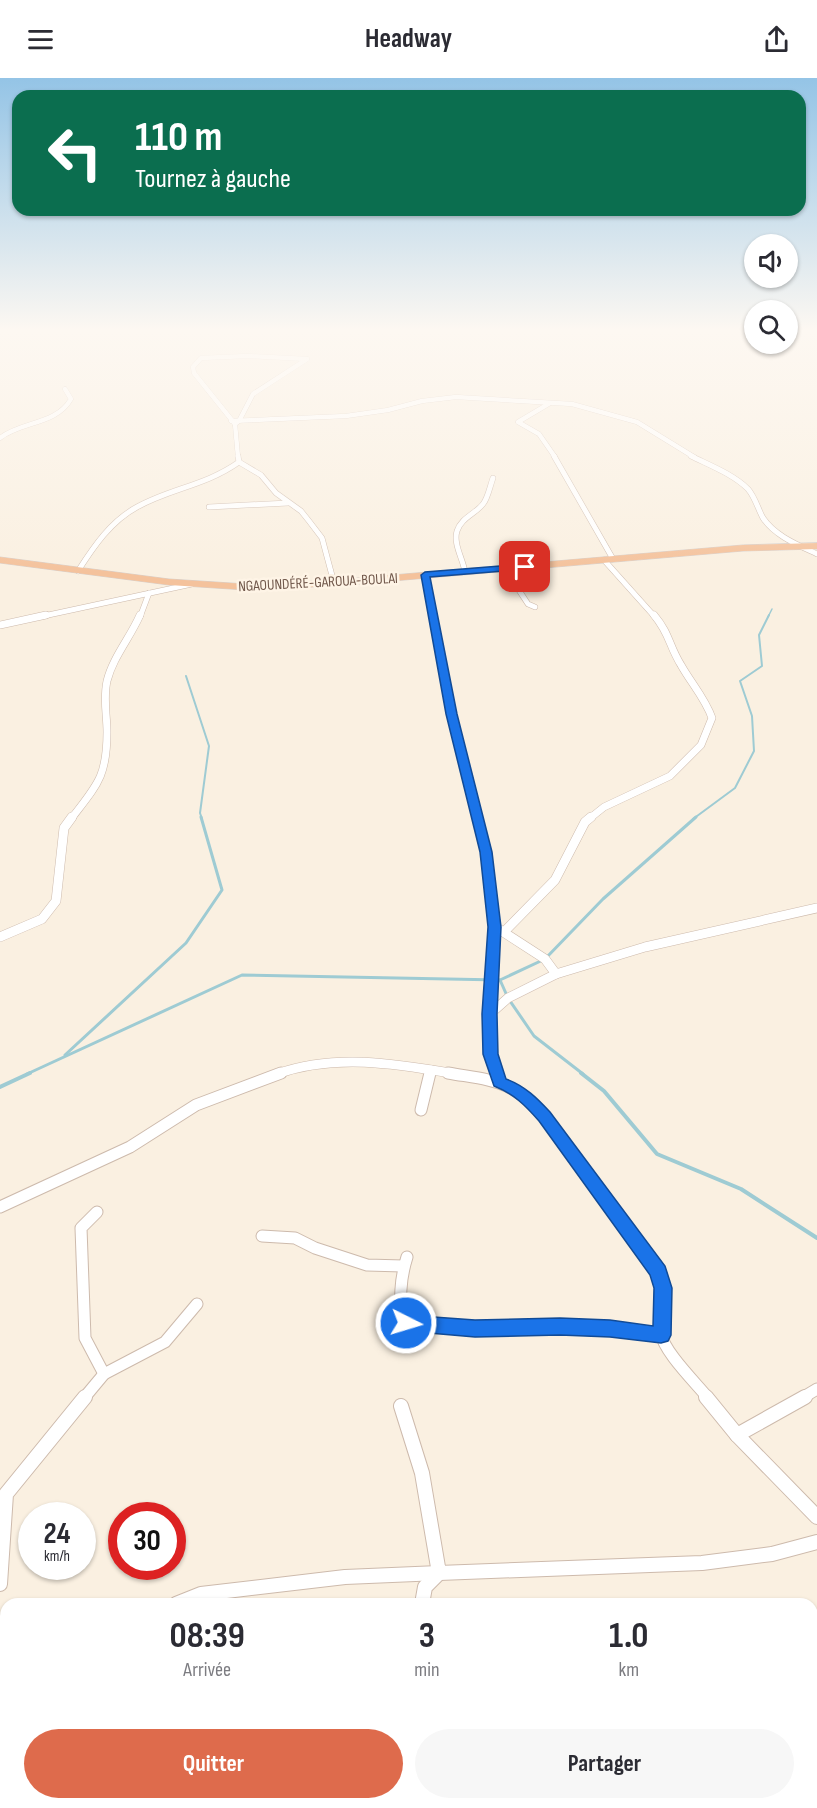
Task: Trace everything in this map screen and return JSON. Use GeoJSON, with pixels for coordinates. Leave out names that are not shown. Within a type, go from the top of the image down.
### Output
{"type":"FeatureCollection","features":[{"type":"Feature","properties":{"kind":"highway","name":"NGAOUNDÉRÉ-GAROUA-BOULAI"},"geometry":{"type":"LineString","coordinates":[[0,560],[192,584],[246,587],[334,583],[798,545],[817,546]]}},
{"type":"Feature","properties":{"kind":"street"},"geometry":{"type":"LineString","coordinates":[[7,426],[52,418],[63,412]]}},
{"type":"Feature","properties":{"kind":"street"},"geometry":{"type":"LineString","coordinates":[[226,412],[235,422],[239,462]]}},
{"type":"Feature","properties":{"kind":"street"},"geometry":{"type":"LineString","coordinates":[[235,422],[242,412]]}},
{"type":"Feature","properties":{"kind":"street"},"geometry":{"type":"LineString","coordinates":[[235,422],[376,412]]}},
{"type":"Feature","properties":{"kind":"street"},"geometry":{"type":"LineString","coordinates":[[504,932],[555,880],[585,822],[604,807],[669,776],[701,746],[712,718],[696,685],[680,664],[666,630],[635,593],[619,580],[548,445],[539,434],[518,422],[535,412]]}},
{"type":"Feature","properties":{"kind":"street"},"geometry":{"type":"LineString","coordinates":[[600,412],[637,422],[688,454],[737,480],[749,490],[764,519],[787,539],[817,554]]}},
{"type":"Feature","properties":{"kind":"street"},"geometry":{"type":"LineString","coordinates":[[0,438],[14,426]]}},
{"type":"Feature","properties":{"kind":"street"},"geometry":{"type":"LineString","coordinates":[[239,462],[261,475],[276,493],[301,511],[322,538],[334,583]]}},
{"type":"Feature","properties":{"kind":"street"},"geometry":{"type":"LineString","coordinates":[[78,571],[98,538],[134,508],[204,484],[239,462]]}},
{"type":"Feature","properties":{"kind":"street"},"geometry":{"type":"LineString","coordinates":[[465,572],[463,559],[457,546],[456,531],[465,519],[483,504],[493,478]]}},
{"type":"Feature","properties":{"kind":"street"},"geometry":{"type":"LineString","coordinates":[[209,507],[291,503]]}},
{"type":"Feature","properties":{"kind":"street"},"geometry":{"type":"LineString","coordinates":[[505,569],[528,604],[535,607]]}},
{"type":"Feature","properties":{"kind":"street"},"geometry":{"type":"LineString","coordinates":[[425,575],[451,714],[486,852],[494,927],[490,1054],[500,1082]]}},
{"type":"Feature","properties":{"kind":"street"},"geometry":{"type":"LineString","coordinates":[[0,625],[192,584]]}},
{"type":"Feature","properties":{"kind":"street"},"geometry":{"type":"LineString","coordinates":[[0,937],[42,919],[56,901],[64,828],[99,783],[103,774],[107,730],[104,697],[107,682],[116,657],[139,618],[149,593]]}},
{"type":"Feature","properties":{"kind":"street"},"geometry":{"type":"LineString","coordinates":[[490,1014],[508,998],[556,974],[645,947],[813,909],[817,918]]}},
{"type":"Feature","properties":{"kind":"street"},"geometry":{"type":"LineString","coordinates":[[494,927],[545,959],[556,974]]}},
{"type":"Feature","properties":{"kind":"street"},"geometry":{"type":"LineString","coordinates":[[0,1207],[130,1147],[196,1106],[281,1073],[324,1062],[350,1061],[431,1070],[500,1082],[528,1098],[544,1117],[658,1272],[663,1288],[661,1335],[668,1349],[737,1435],[817,1517]]}},
{"type":"Feature","properties":{"kind":"street"},"geometry":{"type":"LineString","coordinates":[[420,1110],[431,1070]]}},
{"type":"Feature","properties":{"kind":"street"},"geometry":{"type":"LineString","coordinates":[[97,1212],[81,1228],[85,1338],[104,1374]]}},
{"type":"Feature","properties":{"kind":"street"},"geometry":{"type":"LineString","coordinates":[[262,1236],[295,1238],[315,1248],[367,1265],[405,1261],[402,1316],[406,1323],[475,1329],[551,1327],[610,1329],[661,1335]]}},
{"type":"Feature","properties":{"kind":"street"},"geometry":{"type":"LineString","coordinates":[[0,1584],[6,1494],[104,1374],[165,1342],[197,1304]]}},
{"type":"Feature","properties":{"kind":"street"},"geometry":{"type":"LineString","coordinates":[[737,1435],[817,1389]]}},
{"type":"Feature","properties":{"kind":"street"},"geometry":{"type":"LineString","coordinates":[[401,1406],[422,1473],[439,1573]]}},
{"type":"Feature","properties":{"kind":"street"},"geometry":{"type":"LineString","coordinates":[[210,1598],[345,1577],[538,1572],[752,1559],[791,1551],[817,1542]]}},
{"type":"Feature","properties":{"kind":"street"},"geometry":{"type":"LineString","coordinates":[[423,1598],[425,1587],[439,1573]]}},
{"type":"Feature","properties":{"kind":"waterway"},"geometry":{"type":"LineString","coordinates":[[693,819],[735,788],[754,751],[752,716],[740,681],[762,666],[759,635],[772,609]]}},
{"type":"Feature","properties":{"kind":"waterway"},"geometry":{"type":"LineString","coordinates":[[186,676],[209,746],[200,813],[202,819]]}},
{"type":"Feature","properties":{"kind":"waterway"},"geometry":{"type":"LineString","coordinates":[[65,1055],[186,943],[222,890],[201,817]]}},
{"type":"Feature","properties":{"kind":"waterway"},"geometry":{"type":"LineString","coordinates":[[500,980],[545,959],[603,899],[696,817]]}},
{"type":"Feature","properties":{"kind":"waterway"},"geometry":{"type":"LineString","coordinates":[[27,1074],[242,975],[500,980]]}},
{"type":"Feature","properties":{"kind":"waterway"},"geometry":{"type":"LineString","coordinates":[[500,980],[508,998],[534,1036],[583,1074]]}},
{"type":"Feature","properties":{"kind":"waterway"},"geometry":{"type":"LineString","coordinates":[[0,1087],[30,1073]]}},
{"type":"Feature","properties":{"kind":"waterway"},"geometry":{"type":"LineString","coordinates":[[581,1073],[604,1091],[657,1154],[741,1189],[817,1238]]}},
{"type":"Feature","properties":{"kind":"route"},"geometry":{"type":"LineString","coordinates":[[406,1323],[475,1329],[524,1327],[610,1329],[661,1335],[663,1288],[658,1272],[544,1117],[528,1098],[500,1082],[490,1054],[494,927],[486,852],[451,714],[425,575],[525,567]]}}]}
